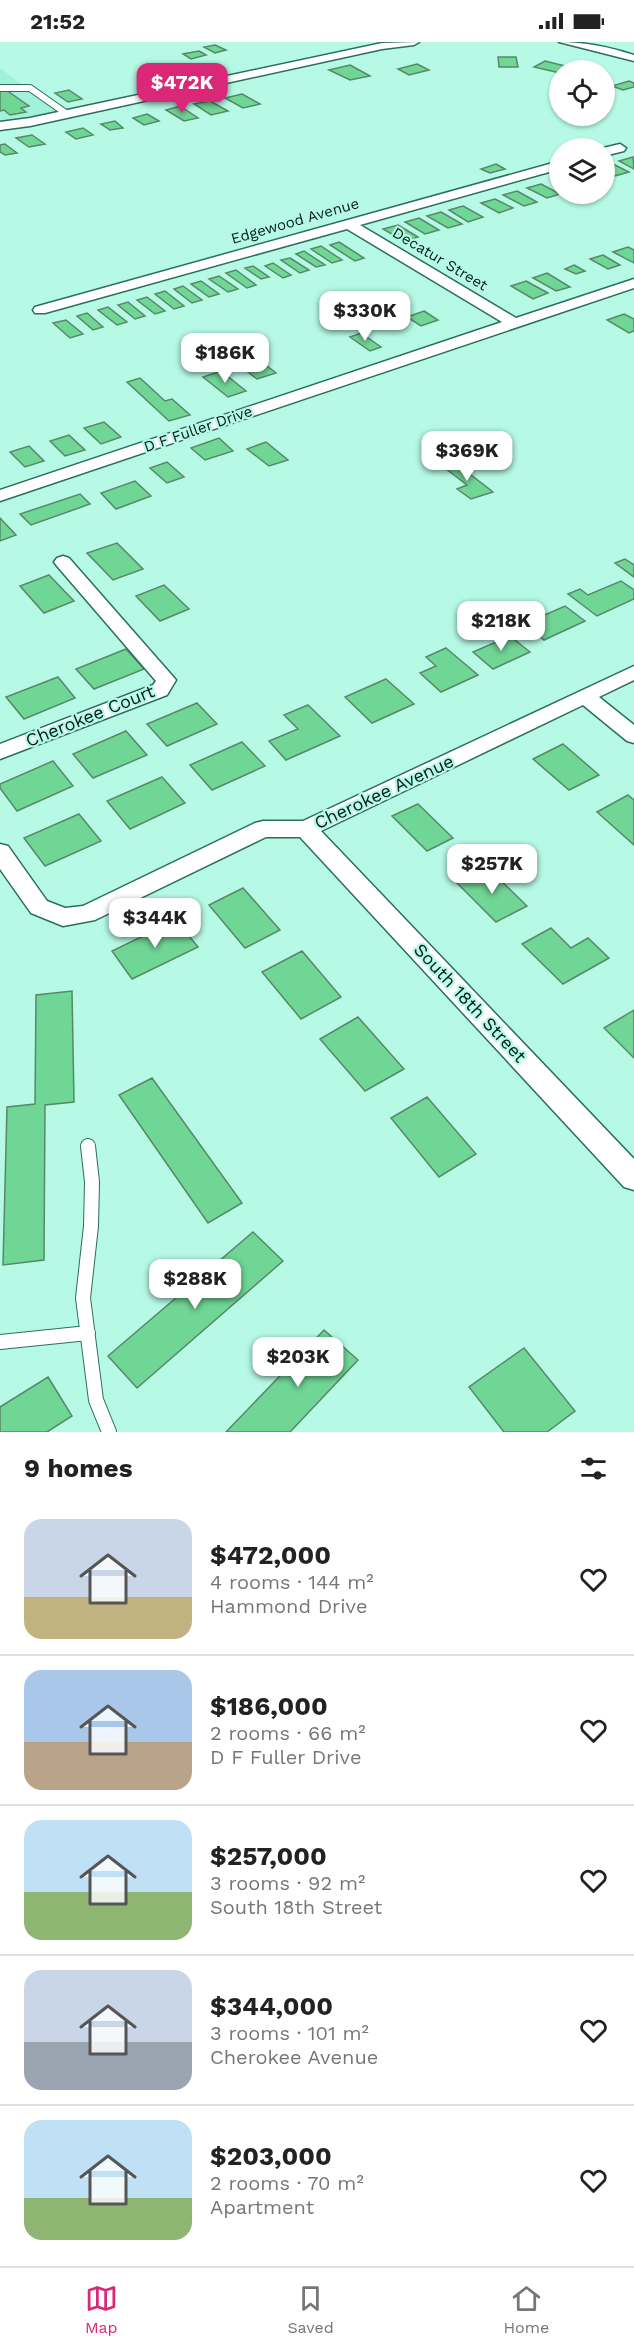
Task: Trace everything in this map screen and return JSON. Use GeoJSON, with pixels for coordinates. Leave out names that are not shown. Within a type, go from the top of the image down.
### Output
{"type":"FeatureCollection","features":[{"type":"Feature","properties":{"kind":"street"},"geometry":{"type":"LineString","coordinates":[[0,126],[67,114],[382,46],[414,42]]}},
{"type":"Feature","properties":{"kind":"street"},"geometry":{"type":"LineString","coordinates":[[564,42],[634,58]]}},
{"type":"Feature","properties":{"kind":"street"},"geometry":{"type":"LineString","coordinates":[[615,149],[620,148]]}},
{"type":"Feature","properties":{"kind":"street","name":"Edgewood Avenue"},"geometry":{"type":"LineString","coordinates":[[40,310],[549,168]]}},
{"type":"Feature","properties":{"kind":"street","name":"Decatur Street"},"geometry":{"type":"LineString","coordinates":[[349,224],[513,323]]}},
{"type":"Feature","properties":{"kind":"street","name":"D F Fuller Drive"},"geometry":{"type":"LineString","coordinates":[[0,496],[634,283]]}},
{"type":"Feature","properties":{"kind":"street","name":"Cherokee Court"},"geometry":{"type":"LineString","coordinates":[[0,752],[160,690],[166,680],[63,562]]}},
{"type":"Feature","properties":{"kind":"street","name":"Cherokee Avenue"},"geometry":{"type":"LineString","coordinates":[[0,852],[39,907],[63,917],[87,914],[263,829],[306,829],[634,672]]}},
{"type":"Feature","properties":{"kind":"street"},"geometry":{"type":"LineString","coordinates":[[585,696],[634,736]]}},
{"type":"Feature","properties":{"kind":"street","name":"South 18th Street"},"geometry":{"type":"LineString","coordinates":[[306,829],[634,1178]]}},
{"type":"Feature","properties":{"kind":"lane"},"geometry":{"type":"LineString","coordinates":[[0,88],[30,88],[67,114]]}},
{"type":"Feature","properties":{"kind":"lane"},"geometry":{"type":"LineString","coordinates":[[88,1146],[92,1182],[91,1226],[83,1298],[96,1400],[109,1432]]}},
{"type":"Feature","properties":{"kind":"lane"},"geometry":{"type":"LineString","coordinates":[[0,1342],[88,1333]]}},
{"type":"Feature","properties":{"kind":"shaded area"},"geometry":{"type":"Polygon","coordinates":[[[1,69],[61,113],[0,127],[1,69]]]}},
{"type":"Feature","properties":{"kind":"building"},"geometry":{"type":"Polygon","coordinates":[[[215,45],[226,50],[215,53],[204,47],[215,45]]]}},
{"type":"Feature","properties":{"kind":"building"},"geometry":{"type":"Polygon","coordinates":[[[199,51],[206,55],[191,59],[183,54],[199,51]]]}},
{"type":"Feature","properties":{"kind":"building"},"geometry":{"type":"Polygon","coordinates":[[[498,57],[516,57],[518,67],[499,67],[498,57]]]}},
{"type":"Feature","properties":{"kind":"building"},"geometry":{"type":"Polygon","coordinates":[[[545,61],[549,62],[549,70],[534,67],[545,61]]]}},
{"type":"Feature","properties":{"kind":"building"},"geometry":{"type":"Polygon","coordinates":[[[417,64],[429,70],[409,75],[398,69],[417,64]]]}},
{"type":"Feature","properties":{"kind":"building"},"geometry":{"type":"Polygon","coordinates":[[[350,65],[370,76],[350,80],[329,70],[350,65]]]}},
{"type":"Feature","properties":{"kind":"building"},"geometry":{"type":"Polygon","coordinates":[[[162,67],[177,75],[160,79],[146,71],[162,67]]]}},
{"type":"Feature","properties":{"kind":"building"},"geometry":{"type":"Polygon","coordinates":[[[629,81],[634,83],[634,87],[623,90],[615,85],[629,81]]]}},
{"type":"Feature","properties":{"kind":"building"},"geometry":{"type":"Polygon","coordinates":[[[6,90],[29,106],[21,108],[26,112],[10,115],[4,110],[0,111],[0,91],[6,90]]]}},
{"type":"Feature","properties":{"kind":"building"},"geometry":{"type":"Polygon","coordinates":[[[69,90],[82,99],[68,102],[55,93],[69,90]]]}},
{"type":"Feature","properties":{"kind":"building"},"geometry":{"type":"Polygon","coordinates":[[[242,94],[260,104],[243,108],[225,98],[242,94]]]}},
{"type":"Feature","properties":{"kind":"building"},"geometry":{"type":"Polygon","coordinates":[[[210,101],[228,111],[211,115],[194,104],[210,101]]]}},
{"type":"Feature","properties":{"kind":"building"},"geometry":{"type":"Polygon","coordinates":[[[180,106],[198,118],[184,121],[166,110],[180,106]]]}},
{"type":"Feature","properties":{"kind":"building"},"geometry":{"type":"Polygon","coordinates":[[[147,114],[159,121],[144,125],[133,118],[147,114]]]}},
{"type":"Feature","properties":{"kind":"building"},"geometry":{"type":"Polygon","coordinates":[[[115,121],[123,128],[110,130],[101,124],[115,121]]]}},
{"type":"Feature","properties":{"kind":"building"},"geometry":{"type":"Polygon","coordinates":[[[83,128],[93,135],[76,139],[66,132],[83,128]]]}},
{"type":"Feature","properties":{"kind":"building"},"geometry":{"type":"Polygon","coordinates":[[[32,135],[45,144],[29,147],[16,138],[32,135]]]}},
{"type":"Feature","properties":{"kind":"building"},"geometry":{"type":"Polygon","coordinates":[[[5,144],[17,153],[5,155],[0,152],[0,145],[5,144]]]}},
{"type":"Feature","properties":{"kind":"building"},"geometry":{"type":"Polygon","coordinates":[[[633,157],[634,169],[619,161],[633,157]]]}},
{"type":"Feature","properties":{"kind":"building"},"geometry":{"type":"Polygon","coordinates":[[[496,164],[505,169],[490,173],[481,169],[496,164]]]}},
{"type":"Feature","properties":{"kind":"building"},"geometry":{"type":"Polygon","coordinates":[[[615,165],[629,172],[615,176],[615,165]]]}},
{"type":"Feature","properties":{"kind":"building"},"geometry":{"type":"Polygon","coordinates":[[[541,184],[549,188],[549,197],[547,198],[527,188],[541,184]]]}},
{"type":"Feature","properties":{"kind":"building"},"geometry":{"type":"Polygon","coordinates":[[[517,191],[537,202],[524,206],[503,195],[517,191]]]}},
{"type":"Feature","properties":{"kind":"building"},"geometry":{"type":"Polygon","coordinates":[[[495,199],[513,208],[499,213],[481,203],[495,199]]]}},
{"type":"Feature","properties":{"kind":"building"},"geometry":{"type":"Polygon","coordinates":[[[463,206],[483,217],[468,222],[449,210],[463,206]]]}},
{"type":"Feature","properties":{"kind":"building"},"geometry":{"type":"Polygon","coordinates":[[[441,212],[462,224],[448,228],[427,216],[441,212]]]}},
{"type":"Feature","properties":{"kind":"building"},"geometry":{"type":"Polygon","coordinates":[[[419,218],[439,230],[425,234],[405,222],[419,218]]]}},
{"type":"Feature","properties":{"kind":"building"},"geometry":{"type":"Polygon","coordinates":[[[398,225],[418,237],[404,241],[383,229],[398,225]]]}},
{"type":"Feature","properties":{"kind":"building"},"geometry":{"type":"Polygon","coordinates":[[[339,242],[364,258],[355,261],[330,245],[339,242]]]}},
{"type":"Feature","properties":{"kind":"building"},"geometry":{"type":"Polygon","coordinates":[[[321,246],[342,260],[332,263],[311,249],[321,246]]]}},
{"type":"Feature","properties":{"kind":"building"},"geometry":{"type":"Polygon","coordinates":[[[628,247],[634,250],[634,263],[613,252],[628,247]]]}},
{"type":"Feature","properties":{"kind":"building"},"geometry":{"type":"Polygon","coordinates":[[[304,251],[325,265],[316,267],[296,254],[304,251]]]}},
{"type":"Feature","properties":{"kind":"building"},"geometry":{"type":"Polygon","coordinates":[[[603,255],[620,265],[608,269],[590,259],[603,255]]]}},
{"type":"Feature","properties":{"kind":"building"},"geometry":{"type":"Polygon","coordinates":[[[290,258],[309,270],[300,273],[281,260],[290,258]]]}},
{"type":"Feature","properties":{"kind":"building"},"geometry":{"type":"Polygon","coordinates":[[[273,263],[291,275],[283,278],[265,266],[273,263]]]}},
{"type":"Feature","properties":{"kind":"building"},"geometry":{"type":"Polygon","coordinates":[[[574,265],[585,271],[576,274],[565,269],[574,265]]]}},
{"type":"Feature","properties":{"kind":"building"},"geometry":{"type":"Polygon","coordinates":[[[253,266],[269,277],[261,279],[245,268],[253,266]]]}},
{"type":"Feature","properties":{"kind":"building"},"geometry":{"type":"Polygon","coordinates":[[[236,270],[256,285],[247,288],[226,273],[236,270]]]}},
{"type":"Feature","properties":{"kind":"building"},"geometry":{"type":"Polygon","coordinates":[[[547,273],[570,287],[556,291],[533,278],[547,273]]]}},
{"type":"Feature","properties":{"kind":"building"},"geometry":{"type":"Polygon","coordinates":[[[219,276],[238,289],[228,292],[209,279],[219,276]]]}},
{"type":"Feature","properties":{"kind":"building"},"geometry":{"type":"Polygon","coordinates":[[[201,281],[219,294],[209,297],[191,284],[201,281]]]}},
{"type":"Feature","properties":{"kind":"building"},"geometry":{"type":"Polygon","coordinates":[[[526,281],[548,293],[533,299],[511,286],[526,281]]]}},
{"type":"Feature","properties":{"kind":"building"},"geometry":{"type":"Polygon","coordinates":[[[183,286],[202,300],[192,303],[174,289],[183,286]]]}},
{"type":"Feature","properties":{"kind":"building"},"geometry":{"type":"Polygon","coordinates":[[[165,291],[184,306],[174,309],[155,294],[165,291]]]}},
{"type":"Feature","properties":{"kind":"building"},"geometry":{"type":"Polygon","coordinates":[[[147,297],[165,311],[155,314],[137,300],[147,297]]]}},
{"type":"Feature","properties":{"kind":"building"},"geometry":{"type":"Polygon","coordinates":[[[128,302],[145,316],[135,319],[118,305],[128,302]]]}},
{"type":"Feature","properties":{"kind":"building"},"geometry":{"type":"Polygon","coordinates":[[[108,307],[127,322],[117,325],[98,310],[108,307]]]}},
{"type":"Feature","properties":{"kind":"building"},"geometry":{"type":"Polygon","coordinates":[[[424,311],[438,320],[421,326],[407,317],[424,311]]]}},
{"type":"Feature","properties":{"kind":"building"},"geometry":{"type":"Polygon","coordinates":[[[87,313],[103,327],[93,330],[77,316],[87,313]]]}},
{"type":"Feature","properties":{"kind":"building"},"geometry":{"type":"Polygon","coordinates":[[[624,314],[634,319],[634,331],[629,333],[607,320],[624,314]]]}},
{"type":"Feature","properties":{"kind":"building"},"geometry":{"type":"Polygon","coordinates":[[[66,320],[83,334],[70,338],[53,323],[66,320]]]}},
{"type":"Feature","properties":{"kind":"building"},"geometry":{"type":"Polygon","coordinates":[[[361,333],[381,347],[370,351],[350,337],[361,333]]]}},
{"type":"Feature","properties":{"kind":"building"},"geometry":{"type":"Polygon","coordinates":[[[258,359],[276,373],[257,379],[239,365],[258,359]]]}},
{"type":"Feature","properties":{"kind":"building"},"geometry":{"type":"Polygon","coordinates":[[[221,371],[246,391],[228,397],[203,377],[221,371]]]}},
{"type":"Feature","properties":{"kind":"building"},"geometry":{"type":"Polygon","coordinates":[[[140,378],[165,401],[172,399],[190,415],[169,421],[127,382],[140,378]]]}},
{"type":"Feature","properties":{"kind":"building"},"geometry":{"type":"Polygon","coordinates":[[[104,422],[121,437],[101,444],[84,428],[104,422]]]}},
{"type":"Feature","properties":{"kind":"building"},"geometry":{"type":"Polygon","coordinates":[[[69,435],[85,450],[65,456],[50,441],[69,435]]]}},
{"type":"Feature","properties":{"kind":"building"},"geometry":{"type":"Polygon","coordinates":[[[219,438],[233,451],[205,460],[191,448],[219,438]]]}},
{"type":"Feature","properties":{"kind":"building"},"geometry":{"type":"Polygon","coordinates":[[[266,442],[288,460],[269,466],[247,449],[266,442]]]}},
{"type":"Feature","properties":{"kind":"building"},"geometry":{"type":"Polygon","coordinates":[[[29,446],[44,461],[25,467],[10,452],[29,446]]]}},
{"type":"Feature","properties":{"kind":"building"},"geometry":{"type":"Polygon","coordinates":[[[453,461],[493,492],[471,499],[457,489],[467,485],[441,465],[453,461]]]}},
{"type":"Feature","properties":{"kind":"building"},"geometry":{"type":"Polygon","coordinates":[[[167,462],[184,477],[167,483],[150,468],[167,462]]]}},
{"type":"Feature","properties":{"kind":"building"},"geometry":{"type":"Polygon","coordinates":[[[135,481],[151,496],[116,509],[101,493],[135,481]]]}},
{"type":"Feature","properties":{"kind":"building"},"geometry":{"type":"Polygon","coordinates":[[[80,494],[90,504],[31,525],[20,514],[80,494]]]}},
{"type":"Feature","properties":{"kind":"building"},"geometry":{"type":"Polygon","coordinates":[[[0,518],[16,535],[0,541],[0,518]]]}},
{"type":"Feature","properties":{"kind":"building"},"geometry":{"type":"Polygon","coordinates":[[[117,543],[143,569],[113,580],[87,553],[117,543]]]}},
{"type":"Feature","properties":{"kind":"building"},"geometry":{"type":"Polygon","coordinates":[[[625,559],[634,565],[634,577],[615,563],[625,559]]]}},
{"type":"Feature","properties":{"kind":"building"},"geometry":{"type":"Polygon","coordinates":[[[49,575],[74,601],[44,613],[20,586],[49,575]]]}},
{"type":"Feature","properties":{"kind":"building"},"geometry":{"type":"Polygon","coordinates":[[[621,581],[634,590],[634,599],[597,616],[568,594],[580,589],[588,595],[621,581]]]}},
{"type":"Feature","properties":{"kind":"building"},"geometry":{"type":"Polygon","coordinates":[[[164,585],[189,609],[160,621],[136,596],[164,585]]]}},
{"type":"Feature","properties":{"kind":"building"},"geometry":{"type":"Polygon","coordinates":[[[565,606],[585,621],[544,640],[524,624],[565,606]]]}},
{"type":"Feature","properties":{"kind":"building"},"geometry":{"type":"Polygon","coordinates":[[[510,636],[530,652],[493,669],[473,652],[510,636]]]}},
{"type":"Feature","properties":{"kind":"building"},"geometry":{"type":"Polygon","coordinates":[[[446,648],[478,675],[441,692],[420,673],[436,666],[426,657],[446,648]]]}},
{"type":"Feature","properties":{"kind":"building"},"geometry":{"type":"Polygon","coordinates":[[[126,649],[144,669],[94,689],[76,669],[126,649]]]}},
{"type":"Feature","properties":{"kind":"building"},"geometry":{"type":"Polygon","coordinates":[[[58,677],[75,698],[24,719],[6,697],[58,677]]]}},
{"type":"Feature","properties":{"kind":"building"},"geometry":{"type":"Polygon","coordinates":[[[386,679],[414,704],[372,723],[345,697],[386,679]]]}},
{"type":"Feature","properties":{"kind":"building"},"geometry":{"type":"Polygon","coordinates":[[[197,703],[217,724],[167,746],[147,724],[197,703]]]}},
{"type":"Feature","properties":{"kind":"building"},"geometry":{"type":"Polygon","coordinates":[[[308,705],[340,736],[286,760],[269,741],[298,729],[284,715],[308,705]]]}},
{"type":"Feature","properties":{"kind":"building"},"geometry":{"type":"Polygon","coordinates":[[[126,731],[147,755],[93,778],[73,754],[126,731]]]}},
{"type":"Feature","properties":{"kind":"building"},"geometry":{"type":"Polygon","coordinates":[[[242,742],[265,766],[212,790],[190,765],[242,742]]]}},
{"type":"Feature","properties":{"kind":"building"},"geometry":{"type":"Polygon","coordinates":[[[563,744],[599,775],[569,790],[533,759],[563,744]]]}},
{"type":"Feature","properties":{"kind":"building"},"geometry":{"type":"Polygon","coordinates":[[[53,761],[73,786],[17,811],[0,788],[0,784],[53,761]]]}},
{"type":"Feature","properties":{"kind":"building"},"geometry":{"type":"Polygon","coordinates":[[[162,777],[185,803],[130,829],[107,801],[162,777]]]}},
{"type":"Feature","properties":{"kind":"building"},"geometry":{"type":"Polygon","coordinates":[[[628,795],[634,800],[634,845],[597,812],[628,795]]]}},
{"type":"Feature","properties":{"kind":"building"},"geometry":{"type":"Polygon","coordinates":[[[418,804],[453,838],[427,851],[392,816],[418,804]]]}},
{"type":"Feature","properties":{"kind":"building"},"geometry":{"type":"Polygon","coordinates":[[[79,814],[101,841],[45,866],[24,838],[79,814]]]}},
{"type":"Feature","properties":{"kind":"building"},"geometry":{"type":"Polygon","coordinates":[[[487,867],[527,906],[496,922],[457,883],[487,867]]]}},
{"type":"Feature","properties":{"kind":"building"},"geometry":{"type":"Polygon","coordinates":[[[243,888],[280,930],[245,948],[209,905],[243,888]]]}},
{"type":"Feature","properties":{"kind":"building"},"geometry":{"type":"Polygon","coordinates":[[[176,920],[198,947],[132,979],[112,951],[176,920]]]}},
{"type":"Feature","properties":{"kind":"building"},"geometry":{"type":"Polygon","coordinates":[[[551,928],[571,948],[588,938],[609,958],[563,984],[522,944],[551,928]]]}},
{"type":"Feature","properties":{"kind":"building"},"geometry":{"type":"Polygon","coordinates":[[[302,951],[341,997],[301,1019],[262,972],[302,951]]]}},
{"type":"Feature","properties":{"kind":"building"},"geometry":{"type":"Polygon","coordinates":[[[72,991],[74,1102],[45,1105],[44,1260],[3,1265],[7,1107],[35,1104],[36,995],[72,991]]]}},
{"type":"Feature","properties":{"kind":"building"},"geometry":{"type":"Polygon","coordinates":[[[634,1010],[634,1058],[604,1028],[634,1010]]]}},
{"type":"Feature","properties":{"kind":"building"},"geometry":{"type":"Polygon","coordinates":[[[358,1017],[404,1069],[365,1091],[320,1039],[358,1017]]]}},
{"type":"Feature","properties":{"kind":"building"},"geometry":{"type":"Polygon","coordinates":[[[152,1078],[242,1203],[208,1223],[119,1095],[152,1078]]]}},
{"type":"Feature","properties":{"kind":"building"},"geometry":{"type":"Polygon","coordinates":[[[427,1097],[476,1154],[439,1177],[391,1118],[427,1097]]]}},
{"type":"Feature","properties":{"kind":"building"},"geometry":{"type":"Polygon","coordinates":[[[253,1232],[283,1261],[137,1388],[108,1356],[253,1232]]]}},
{"type":"Feature","properties":{"kind":"building"},"geometry":{"type":"Polygon","coordinates":[[[324,1330],[358,1360],[290,1432],[226,1432],[324,1330]]]}},
{"type":"Feature","properties":{"kind":"building"},"geometry":{"type":"Polygon","coordinates":[[[524,1348],[575,1411],[547,1432],[504,1432],[469,1387],[524,1348]]]}},
{"type":"Feature","properties":{"kind":"building"},"geometry":{"type":"Polygon","coordinates":[[[48,1377],[72,1416],[47,1432],[0,1432],[0,1407],[48,1377]]]}}]}
